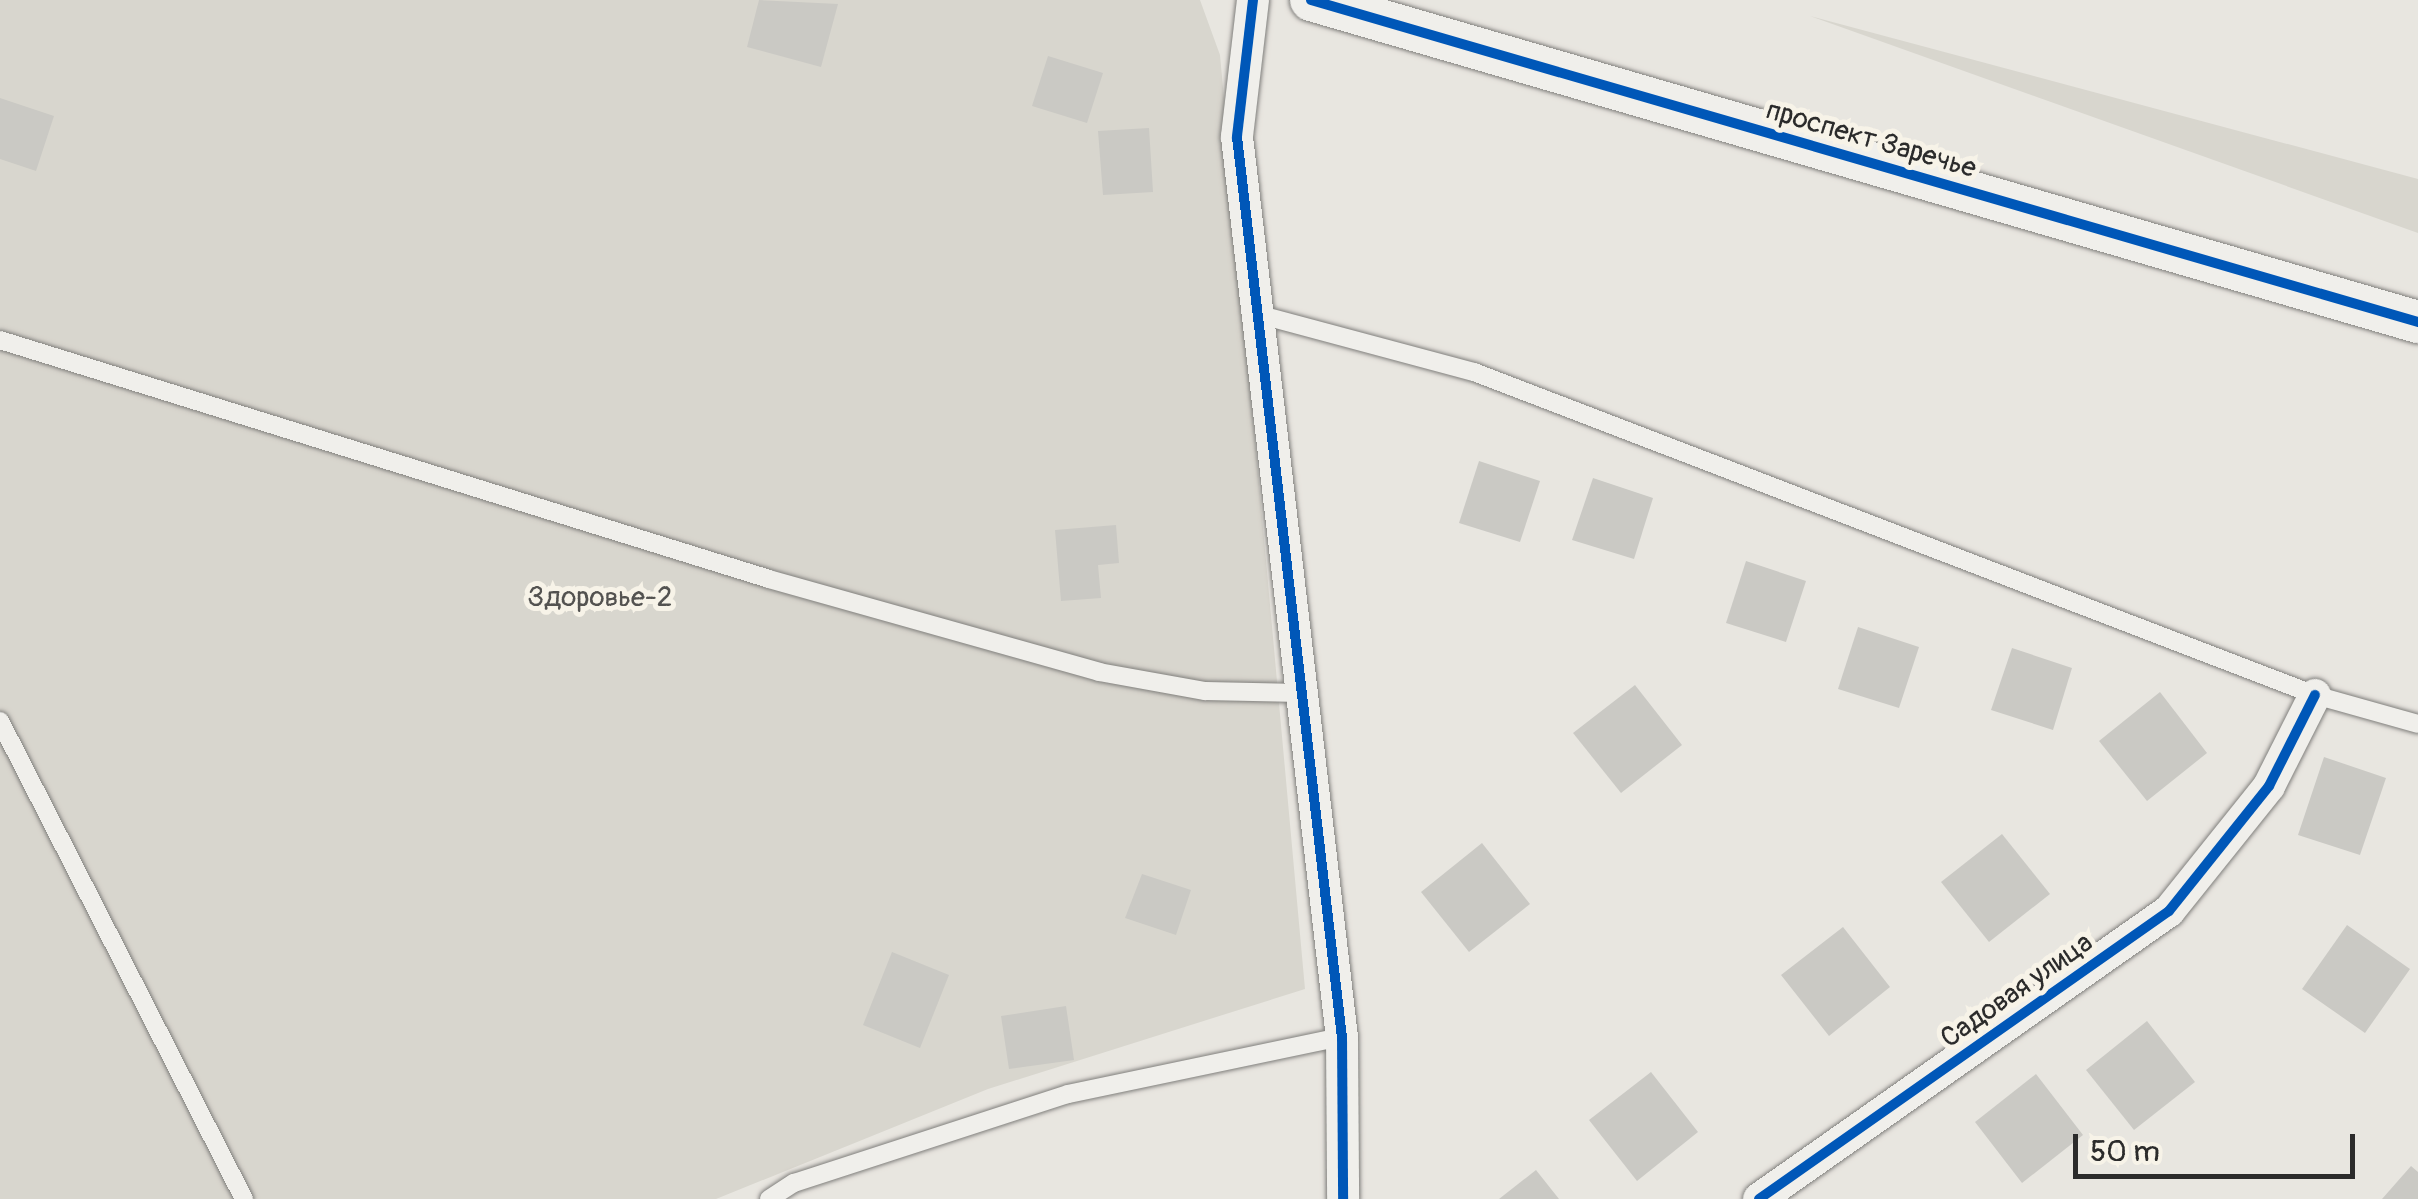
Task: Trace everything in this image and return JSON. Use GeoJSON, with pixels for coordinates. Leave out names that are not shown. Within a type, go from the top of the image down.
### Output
{"type":"FeatureCollection","features":[{"type":"Feature","properties":{"kind":"street"},"geometry":{"type":"LineString","coordinates":[[1253,0],[1237,137],[1342,1036],[1343,1199]]}},
{"type":"Feature","properties":{"kind":"street","name":"проспект Заречье"},"geometry":{"type":"LineString","coordinates":[[1311,0],[2418,322]]}},
{"type":"Feature","properties":{"kind":"street","name":"Садовая улица"},"geometry":{"type":"LineString","coordinates":[[1759,1199],[2169,911],[2269,786],[2315,696]]}},
{"type":"Feature","properties":{"kind":"lane"},"geometry":{"type":"LineString","coordinates":[[1257,314],[1474,372],[2315,696],[2418,724]]}},
{"type":"Feature","properties":{"kind":"lane"},"geometry":{"type":"LineString","coordinates":[[0,340],[769,579],[1099,672],[1205,691],[1301,692]]}},
{"type":"Feature","properties":{"kind":"lane"},"geometry":{"type":"LineString","coordinates":[[0,721],[242,1184],[244,1199]]}},
{"type":"Feature","properties":{"kind":"lane"},"geometry":{"type":"LineString","coordinates":[[770,1199],[794,1183],[1068,1094],[1342,1036]]}},
{"type":"Feature","properties":{"kind":"green space","name":"Здоровье-2"},"geometry":{"type":"Polygon","coordinates":[[[0,0],[1200,0],[1220,55],[1305,989],[988,1089],[716,1199],[0,1199],[0,0]]]}},
{"type":"Feature","properties":{"kind":"green space"},"geometry":{"type":"Polygon","coordinates":[[[1810,16],[2418,179],[2418,233],[1810,16]]]}},
{"type":"Feature","properties":{"kind":"building"},"geometry":{"type":"Polygon","coordinates":[[[759,0],[838,4],[821,67],[747,47],[759,0]]]}},
{"type":"Feature","properties":{"kind":"building"},"geometry":{"type":"Polygon","coordinates":[[[1048,56],[1103,73],[1087,123],[1032,106],[1048,56]]]}},
{"type":"Feature","properties":{"kind":"building"},"geometry":{"type":"Polygon","coordinates":[[[0,98],[54,116],[36,171],[0,159],[0,98]]]}},
{"type":"Feature","properties":{"kind":"building"},"geometry":{"type":"Polygon","coordinates":[[[1149,128],[1153,192],[1103,195],[1098,131],[1149,128]]]}},
{"type":"Feature","properties":{"kind":"building"},"geometry":{"type":"Polygon","coordinates":[[[1479,461],[1540,481],[1520,542],[1459,523],[1479,461]]]}},
{"type":"Feature","properties":{"kind":"building"},"geometry":{"type":"Polygon","coordinates":[[[1593,478],[1653,498],[1634,559],[1572,540],[1593,478]]]}},
{"type":"Feature","properties":{"kind":"building"},"geometry":{"type":"Polygon","coordinates":[[[1116,525],[1119,563],[1098,565],[1101,598],[1061,601],[1055,530],[1116,525]]]}},
{"type":"Feature","properties":{"kind":"building"},"geometry":{"type":"Polygon","coordinates":[[[1746,561],[1806,581],[1786,642],[1726,623],[1746,561]]]}},
{"type":"Feature","properties":{"kind":"building"},"geometry":{"type":"Polygon","coordinates":[[[1858,627],[1919,647],[1899,708],[1838,689],[1858,627]]]}},
{"type":"Feature","properties":{"kind":"building"},"geometry":{"type":"Polygon","coordinates":[[[2012,648],[2072,668],[2053,730],[1991,710],[2012,648]]]}},
{"type":"Feature","properties":{"kind":"building"},"geometry":{"type":"Polygon","coordinates":[[[1635,685],[1682,745],[1621,793],[1573,733],[1635,685]]]}},
{"type":"Feature","properties":{"kind":"building"},"geometry":{"type":"Polygon","coordinates":[[[2160,692],[2207,753],[2147,801],[2099,741],[2160,692]]]}},
{"type":"Feature","properties":{"kind":"building"},"geometry":{"type":"Polygon","coordinates":[[[2324,757],[2386,778],[2360,855],[2298,835],[2324,757]]]}},
{"type":"Feature","properties":{"kind":"building"},"geometry":{"type":"Polygon","coordinates":[[[2002,834],[2050,894],[1989,942],[1941,882],[2002,834]]]}},
{"type":"Feature","properties":{"kind":"building"},"geometry":{"type":"Polygon","coordinates":[[[1482,843],[1530,904],[1469,952],[1421,892],[1482,843]]]}},
{"type":"Feature","properties":{"kind":"building"},"geometry":{"type":"Polygon","coordinates":[[[1142,874],[1191,890],[1176,935],[1125,918],[1142,874]]]}},
{"type":"Feature","properties":{"kind":"building"},"geometry":{"type":"Polygon","coordinates":[[[2347,925],[2410,969],[2365,1033],[2302,989],[2347,925]]]}},
{"type":"Feature","properties":{"kind":"building"},"geometry":{"type":"Polygon","coordinates":[[[1843,927],[1890,987],[1829,1036],[1781,975],[1843,927]]]}},
{"type":"Feature","properties":{"kind":"building"},"geometry":{"type":"Polygon","coordinates":[[[892,952],[949,975],[920,1048],[863,1025],[892,952]]]}},
{"type":"Feature","properties":{"kind":"building"},"geometry":{"type":"Polygon","coordinates":[[[1066,1006],[1074,1060],[1009,1069],[1001,1016],[1066,1006]]]}},
{"type":"Feature","properties":{"kind":"building"},"geometry":{"type":"Polygon","coordinates":[[[2147,1021],[2195,1082],[2134,1130],[2086,1070],[2147,1021]]]}},
{"type":"Feature","properties":{"kind":"building"},"geometry":{"type":"Polygon","coordinates":[[[1651,1072],[1698,1132],[1637,1181],[1589,1120],[1651,1072]]]}},
{"type":"Feature","properties":{"kind":"building"},"geometry":{"type":"Polygon","coordinates":[[[2036,1074],[2083,1135],[2022,1183],[1975,1122],[2036,1074]]]}},
{"type":"Feature","properties":{"kind":"building"},"geometry":{"type":"Polygon","coordinates":[[[2411,1166],[2418,1172],[2418,1199],[2382,1199],[2411,1166]]]}},
{"type":"Feature","properties":{"kind":"building"},"geometry":{"type":"Polygon","coordinates":[[[1536,1170],[1559,1199],[1499,1199],[1536,1170]]]}},
{"type":"Feature","properties":{"kind":"cycle path"},"geometry":{"type":"LineString","coordinates":[[1253,0],[1237,137],[1342,1037],[1343,1199]]}},
{"type":"Feature","properties":{"kind":"cycle path"},"geometry":{"type":"LineString","coordinates":[[1311,0],[2418,322]]}},
{"type":"Feature","properties":{"kind":"cycle path"},"geometry":{"type":"LineString","coordinates":[[1759,1199],[2169,911],[2269,786],[2315,695]]}}]}
